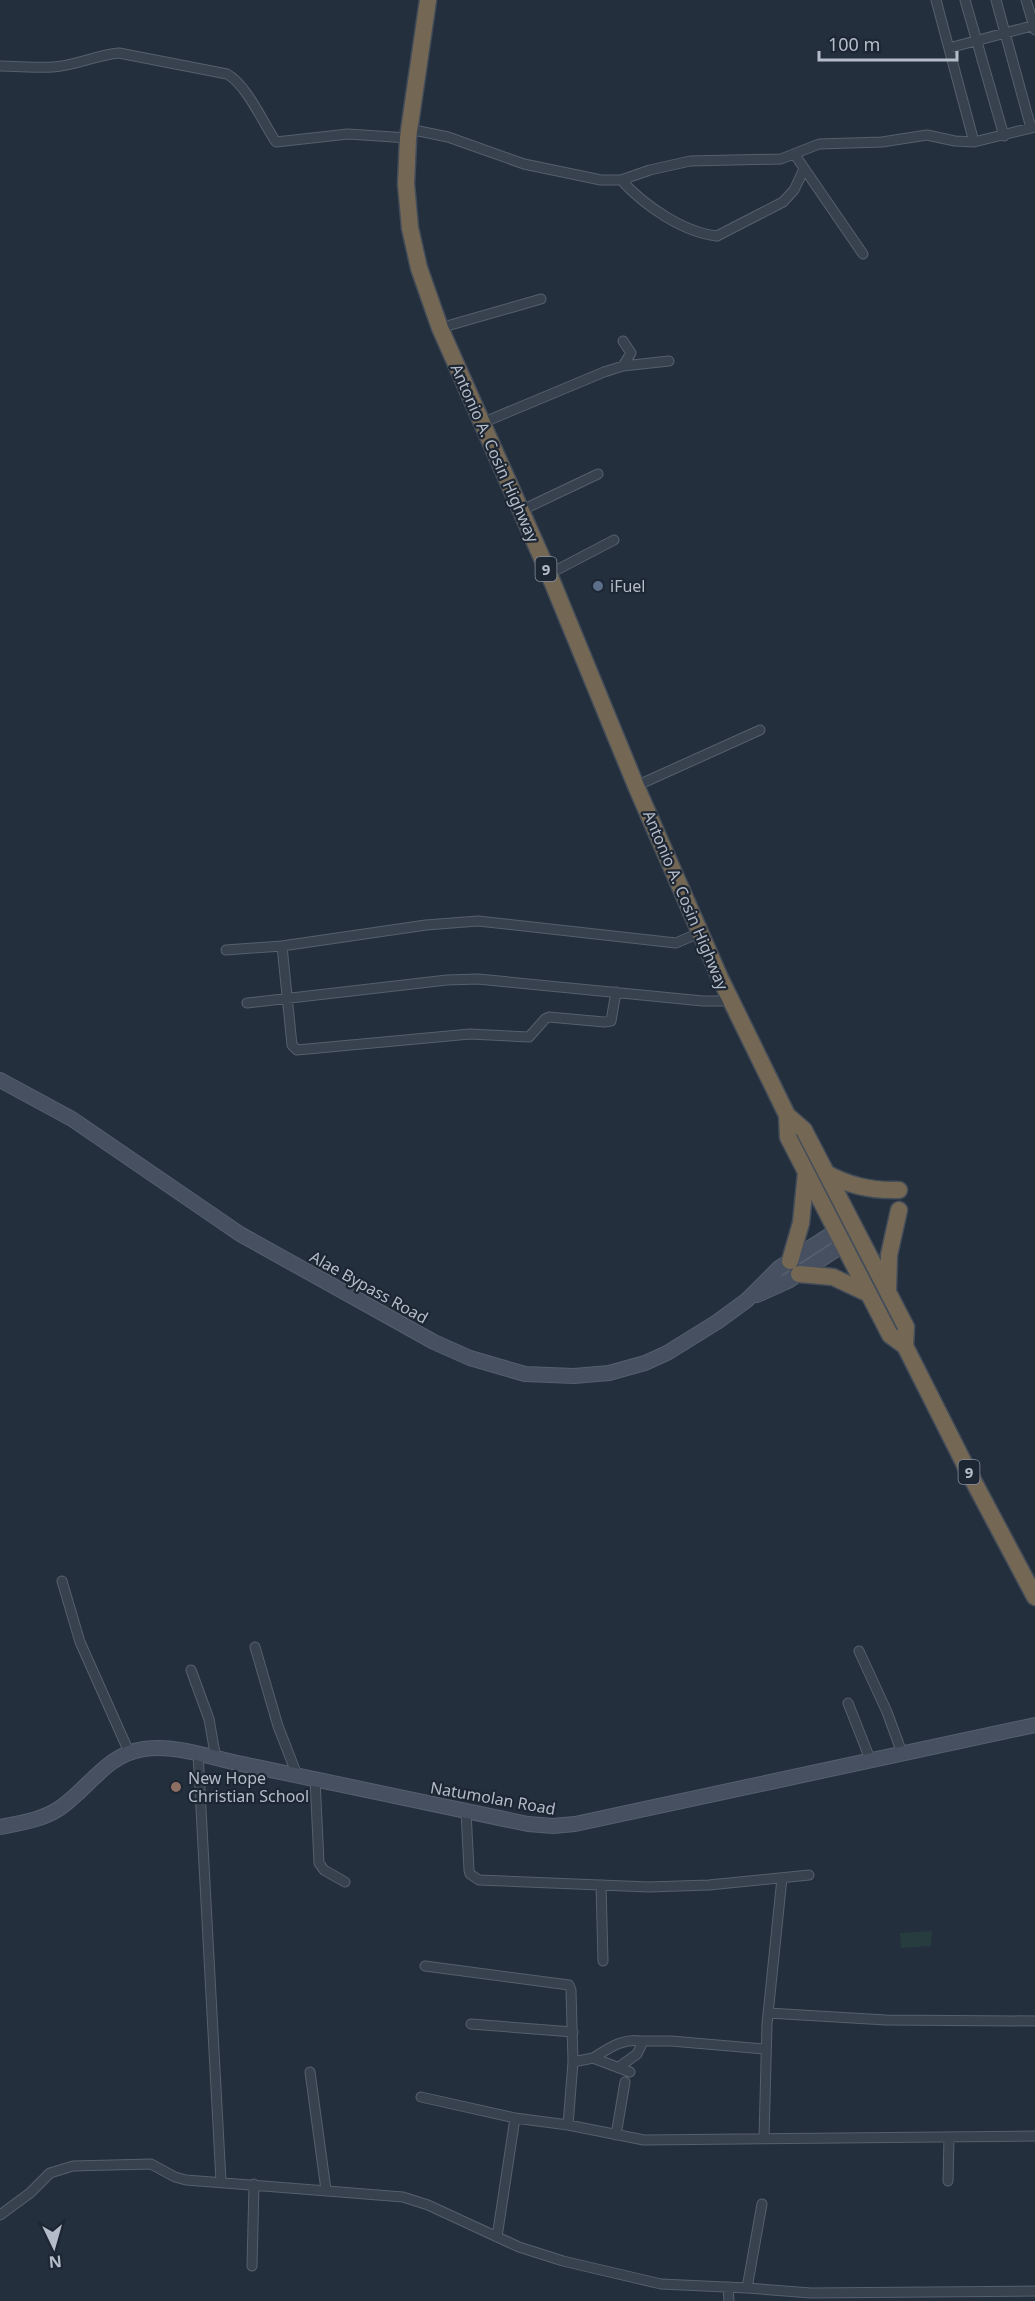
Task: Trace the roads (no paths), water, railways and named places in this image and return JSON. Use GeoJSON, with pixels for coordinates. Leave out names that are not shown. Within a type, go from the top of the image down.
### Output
{"type":"FeatureCollection","features":[{"type":"Feature","properties":{"kind":"highway","name":"Antonio A. Cosin Highway"},"geometry":{"type":"LineString","coordinates":[[428,0],[408,134],[406,184],[410,228],[424,287],[519,511],[549,574],[699,933],[787,1115],[804,1130],[906,1327],[905,1346]]}},
{"type":"Feature","properties":{"kind":"highway","name":"Antonio A. Cosin Highway"},"geometry":{"type":"LineString","coordinates":[[787,1115],[788,1137],[890,1335],[905,1346],[972,1479],[1032,1586]]}},
{"type":"Feature","properties":{"kind":"highway"},"geometry":{"type":"LineString","coordinates":[[806,1172],[795,1267],[833,1277],[869,1294]]}},
{"type":"Feature","properties":{"kind":"highway"},"geometry":{"type":"LineString","coordinates":[[826,1173],[838,1180],[867,1189],[899,1190]]}},
{"type":"Feature","properties":{"kind":"highway"},"geometry":{"type":"LineString","coordinates":[[888,1293],[889,1255],[899,1210]]}},
{"type":"Feature","properties":{"kind":"highway"},"geometry":{"type":"LineString","coordinates":[[840,1238],[855,1228]]}},
{"type":"Feature","properties":{"kind":"street"},"geometry":{"type":"LineString","coordinates":[[936,0],[974,142]]}},
{"type":"Feature","properties":{"kind":"street"},"geometry":{"type":"LineString","coordinates":[[965,0],[1004,136]]}},
{"type":"Feature","properties":{"kind":"street"},"geometry":{"type":"LineString","coordinates":[[0,66],[53,67],[118,53],[226,74],[242,88],[276,142],[348,134],[448,137],[524,164],[601,180],[621,180],[650,170],[690,161],[715,159],[770,161],[795,155],[819,144],[882,142],[931,135],[955,141],[974,142],[1033,127],[996,0]]}},
{"type":"Feature","properties":{"kind":"street"},"geometry":{"type":"LineString","coordinates":[[949,48],[1035,27],[1026,0]]}},
{"type":"Feature","properties":{"kind":"street"},"geometry":{"type":"LineString","coordinates":[[795,155],[825,195],[863,254]]}},
{"type":"Feature","properties":{"kind":"street"},"geometry":{"type":"LineString","coordinates":[[621,180],[638,199],[654,209],[706,234],[717,236],[783,202],[794,190],[804,169]]}},
{"type":"Feature","properties":{"kind":"street"},"geometry":{"type":"LineString","coordinates":[[440,328],[541,299]]}},
{"type":"Feature","properties":{"kind":"street"},"geometry":{"type":"LineString","coordinates":[[623,341],[631,353],[623,366]]}},
{"type":"Feature","properties":{"kind":"street"},"geometry":{"type":"LineString","coordinates":[[482,423],[623,366],[669,361]]}},
{"type":"Feature","properties":{"kind":"street"},"geometry":{"type":"LineString","coordinates":[[519,511],[598,474]]}},
{"type":"Feature","properties":{"kind":"street"},"geometry":{"type":"LineString","coordinates":[[549,574],[614,540]]}},
{"type":"Feature","properties":{"kind":"street"},"geometry":{"type":"LineString","coordinates":[[636,786],[759,730]]}},
{"type":"Feature","properties":{"kind":"street"},"geometry":{"type":"LineString","coordinates":[[226,950],[282,946],[426,925],[478,921],[676,942],[699,933]]}},
{"type":"Feature","properties":{"kind":"street"},"geometry":{"type":"LineString","coordinates":[[282,946],[292,1045],[293,1048],[302,1051],[464,1034],[523,1038],[532,1035],[549,1017],[609,1022],[613,1017],[616,992]]}},
{"type":"Feature","properties":{"kind":"street"},"geometry":{"type":"LineString","coordinates":[[247,1003],[447,980],[478,979],[703,1001],[730,1001]]}},
{"type":"Feature","properties":{"kind":"street","name":"Alae Bypass Road"},"geometry":{"type":"LineString","coordinates":[[0,1080],[72,1119],[240,1234],[434,1342],[470,1358],[525,1374],[553,1377],[593,1376],[627,1369],[667,1353],[717,1322],[840,1238]]}},
{"type":"Feature","properties":{"kind":"street"},"geometry":{"type":"LineString","coordinates":[[62,1581],[80,1642],[129,1752]]}},
{"type":"Feature","properties":{"kind":"street"},"geometry":{"type":"LineString","coordinates":[[255,1647],[278,1726],[297,1775]]}},
{"type":"Feature","properties":{"kind":"street"},"geometry":{"type":"LineString","coordinates":[[859,1651],[887,1712],[902,1753]]}},
{"type":"Feature","properties":{"kind":"street"},"geometry":{"type":"LineString","coordinates":[[190,1670],[209,1719],[216,1759]]}},
{"type":"Feature","properties":{"kind":"street"},"geometry":{"type":"LineString","coordinates":[[848,1703],[870,1759]]}},
{"type":"Feature","properties":{"kind":"street","name":"Natumolan Road"},"geometry":{"type":"LineString","coordinates":[[0,1827],[34,1820],[59,1808],[72,1799],[104,1767],[129,1752],[144,1749],[164,1748],[198,1753],[216,1759],[466,1812],[528,1824],[563,1826],[1035,1725]]}},
{"type":"Feature","properties":{"kind":"street"},"geometry":{"type":"LineString","coordinates":[[198,1753],[221,2181]]}},
{"type":"Feature","properties":{"kind":"street"},"geometry":{"type":"LineString","coordinates":[[315,1779],[319,1863],[324,1870],[345,1882]]}},
{"type":"Feature","properties":{"kind":"street"},"geometry":{"type":"LineString","coordinates":[[466,1812],[469,1870],[474,1878],[508,1882],[649,1887],[809,1875]]}},
{"type":"Feature","properties":{"kind":"street"},"geometry":{"type":"LineString","coordinates":[[765,2138],[765,2049],[782,1878]]}},
{"type":"Feature","properties":{"kind":"street"},"geometry":{"type":"LineString","coordinates":[[601,1885],[603,1961]]}},
{"type":"Feature","properties":{"kind":"street"},"geometry":{"type":"LineString","coordinates":[[425,1966],[569,1985],[573,2062],[568,2125]]}},
{"type":"Feature","properties":{"kind":"street"},"geometry":{"type":"LineString","coordinates":[[768,2013],[886,2020],[1035,2021]]}},
{"type":"Feature","properties":{"kind":"street"},"geometry":{"type":"LineString","coordinates":[[471,2024],[573,2032]]}},
{"type":"Feature","properties":{"kind":"street"},"geometry":{"type":"LineString","coordinates":[[573,2062],[593,2058],[619,2043],[631,2040],[765,2049]]}},
{"type":"Feature","properties":{"kind":"street"},"geometry":{"type":"LineString","coordinates":[[619,2067],[637,2054],[641,2046],[640,2042]]}},
{"type":"Feature","properties":{"kind":"street"},"geometry":{"type":"LineString","coordinates":[[593,2058],[630,2072]]}},
{"type":"Feature","properties":{"kind":"street"},"geometry":{"type":"LineString","coordinates":[[310,2072],[326,2190]]}},
{"type":"Feature","properties":{"kind":"street"},"geometry":{"type":"LineString","coordinates":[[616,2135],[625,2082]]}},
{"type":"Feature","properties":{"kind":"street"},"geometry":{"type":"LineString","coordinates":[[421,2097],[515,2118],[568,2125],[644,2140],[1035,2136]]}},
{"type":"Feature","properties":{"kind":"street"},"geometry":{"type":"LineString","coordinates":[[497,2237],[515,2118]]}},
{"type":"Feature","properties":{"kind":"street"},"geometry":{"type":"LineString","coordinates":[[948,2181],[949,2137]]}},
{"type":"Feature","properties":{"kind":"street"},"geometry":{"type":"LineString","coordinates":[[0,2215],[30,2193],[50,2173],[73,2166],[151,2163],[175,2177],[186,2180],[326,2190],[416,2200],[519,2247],[563,2261],[670,2286],[857,2294],[1035,2291]]}},
{"type":"Feature","properties":{"kind":"street"},"geometry":{"type":"LineString","coordinates":[[252,2266],[254,2184]]}},
{"type":"Feature","properties":{"kind":"street"},"geometry":{"type":"LineString","coordinates":[[747,2288],[762,2205]]}},
{"type":"Feature","properties":{"kind":"street"},"geometry":{"type":"LineString","coordinates":[[728,2287],[729,2301]]}},
{"type":"Feature","properties":{"kind":"place","name":"iFuel"},"geometry":{"type":"Point","coordinates":[598,586]}},
{"type":"Feature","properties":{"kind":"place","name":"New Hope Christian School"},"geometry":{"type":"Point","coordinates":[176,1787]}}]}
